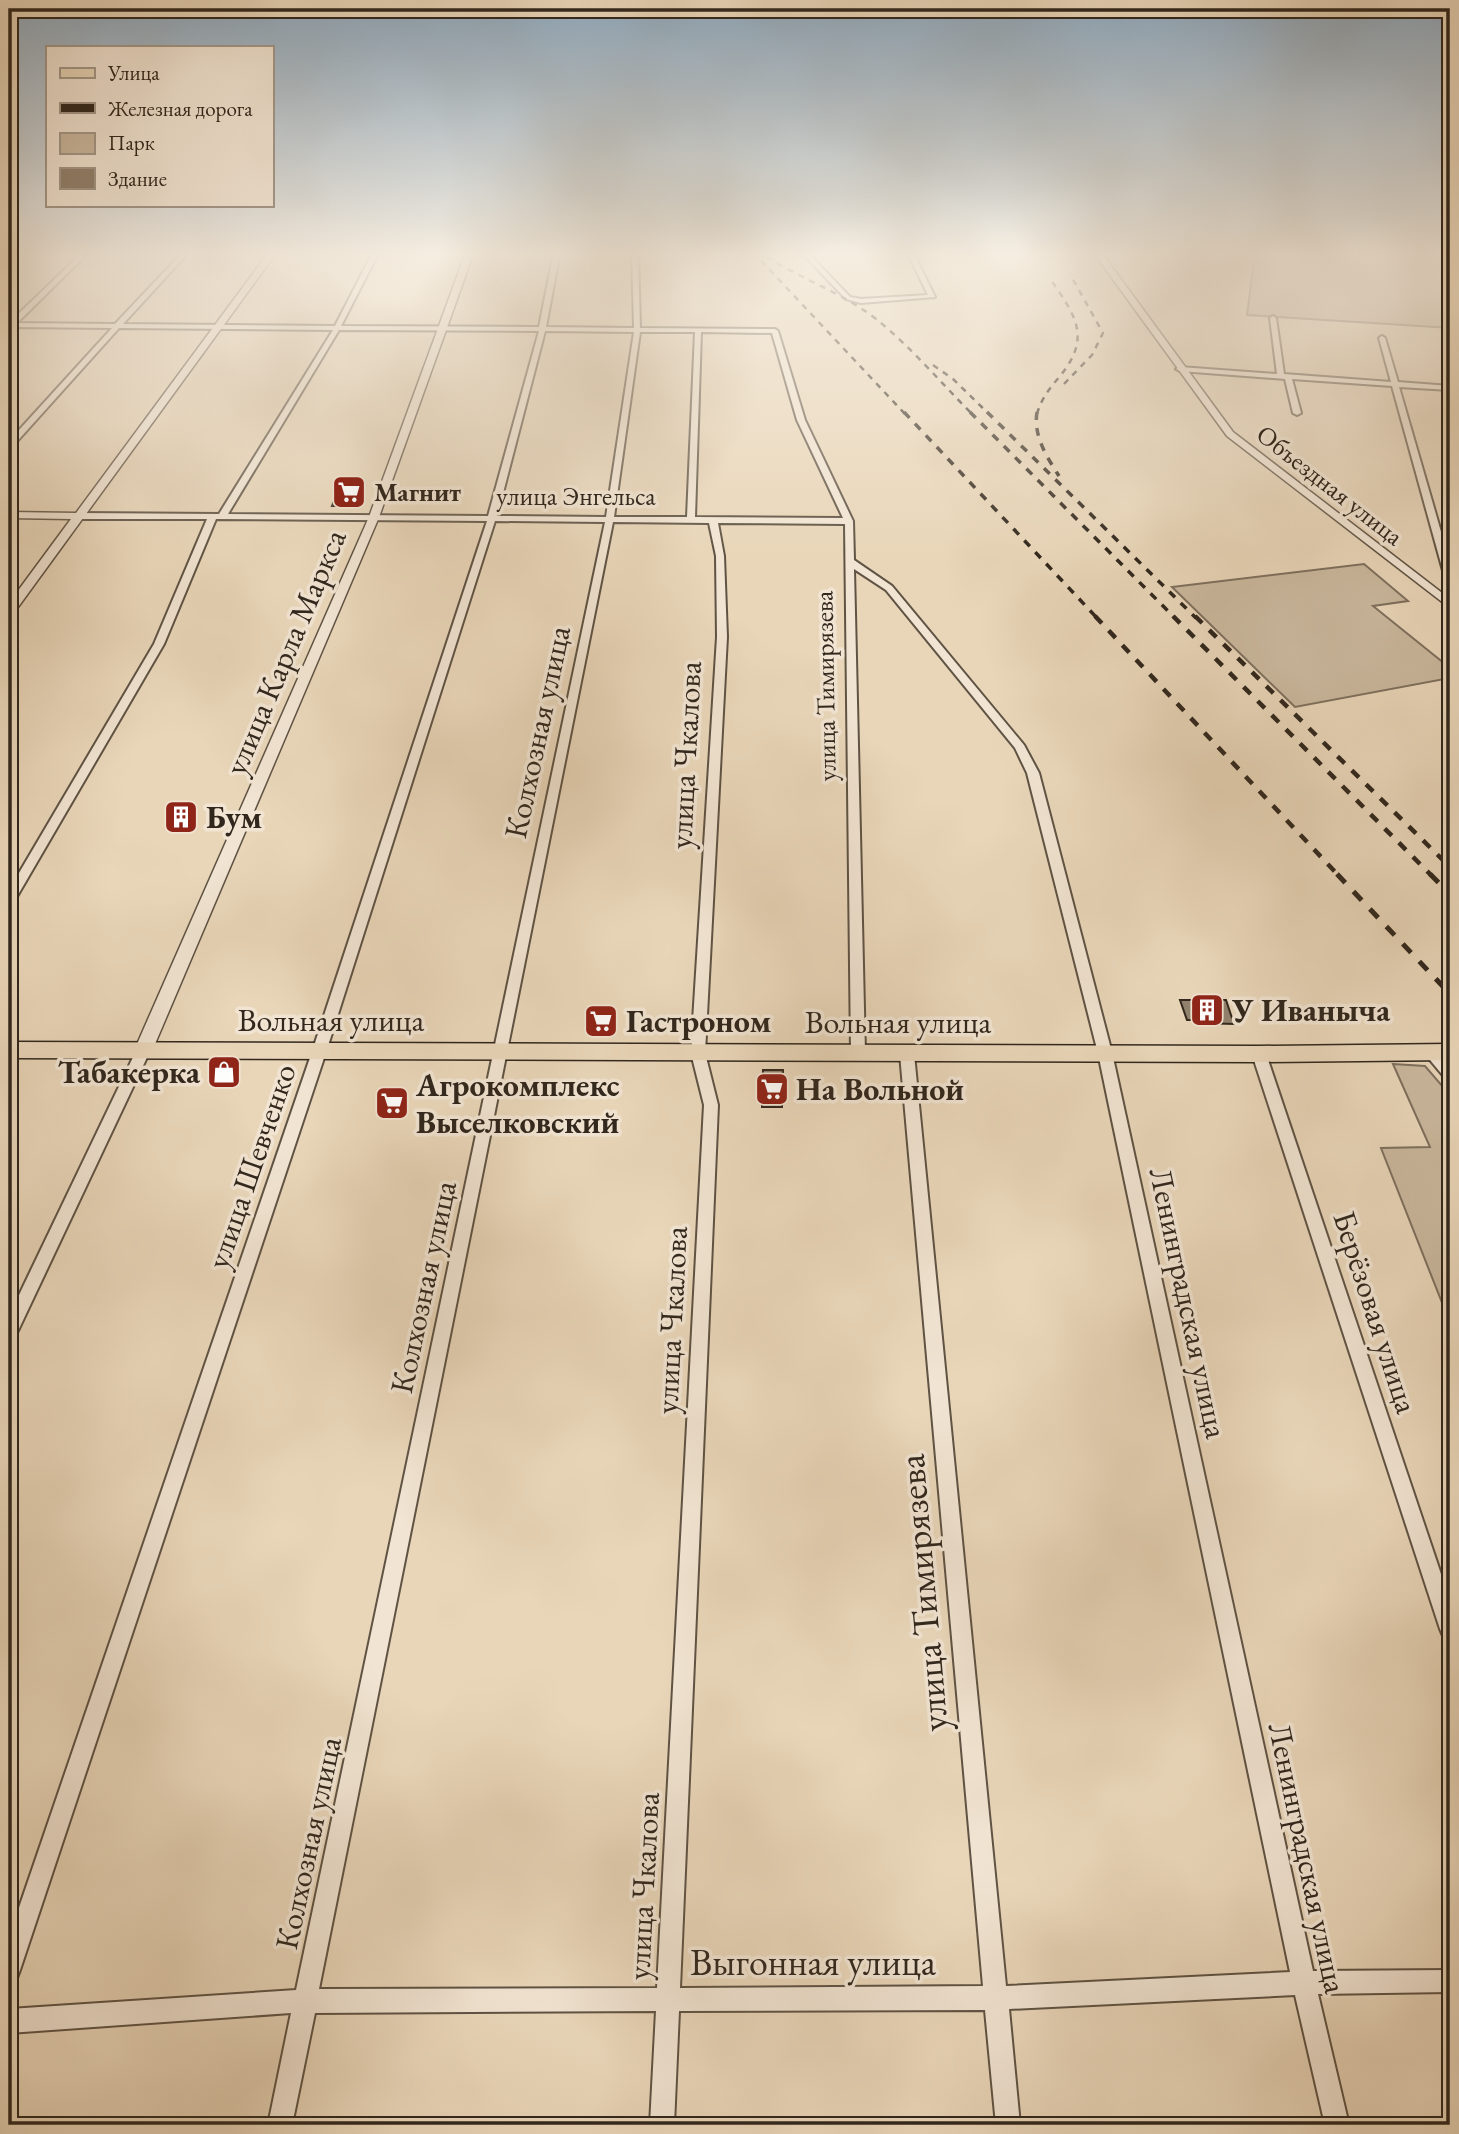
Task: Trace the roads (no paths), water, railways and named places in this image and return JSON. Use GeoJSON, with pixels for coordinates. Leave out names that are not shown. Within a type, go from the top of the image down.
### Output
{"type":"FeatureCollection","features":[{"type":"Feature","properties":{"kind":"main road","name":"Вольная улица"},"geometry":{"type":"LineString","coordinates":[[9,1051],[1441,1053]]}},
{"type":"Feature","properties":{"kind":"street"},"geometry":{"type":"LineString","coordinates":[[9,446],[96,352]]}},
{"type":"Feature","properties":{"kind":"street"},"geometry":{"type":"LineString","coordinates":[[9,611],[200,352]]}},
{"type":"Feature","properties":{"kind":"street"},"geometry":{"type":"LineString","coordinates":[[9,900],[159,644],[218,516],[323,352]]}},
{"type":"Feature","properties":{"kind":"street","name":"улица Карла Маркса"},"geometry":{"type":"LineString","coordinates":[[9,1333],[143,1051],[374,517],[435,352]]}},
{"type":"Feature","properties":{"kind":"street","name":"улица Шевченко"},"geometry":{"type":"LineString","coordinates":[[9,1970],[319,1052],[492,518],[536,352]]}},
{"type":"Feature","properties":{"kind":"street","name":"Колхозная улица"},"geometry":{"type":"LineString","coordinates":[[280,2125],[610,518],[634,352]]}},
{"type":"Feature","properties":{"kind":"street"},"geometry":{"type":"LineString","coordinates":[[691,519],[697,352]]}},
{"type":"Feature","properties":{"kind":"street","name":"улица Тимирязева"},"geometry":{"type":"LineString","coordinates":[[781,352],[801,420],[849,522],[858,1053]]}},
{"type":"Feature","properties":{"kind":"street","name":"Объездная улица"},"geometry":{"type":"LineString","coordinates":[[1168,352],[1230,434],[1450,605]]}},
{"type":"Feature","properties":{"kind":"street"},"geometry":{"type":"LineString","coordinates":[[1280,352],[1297,413]]}},
{"type":"Feature","properties":{"kind":"street"},"geometry":{"type":"LineString","coordinates":[[1386,352],[1450,578]]}},
{"type":"Feature","properties":{"kind":"street"},"geometry":{"type":"LineString","coordinates":[[1180,369],[1450,388]]}},
{"type":"Feature","properties":{"kind":"street","name":"улица Энгельса"},"geometry":{"type":"LineString","coordinates":[[9,515],[849,522]]}},
{"type":"Feature","properties":{"kind":"street","name":"улица Чкалова"},"geometry":{"type":"LineString","coordinates":[[662,2125],[711,1105],[698,1054],[722,637],[720,556],[713,520]]}},
{"type":"Feature","properties":{"kind":"street","name":"Ленинградская улица"},"geometry":{"type":"LineString","coordinates":[[849,561],[889,588],[1024,756],[1033,773],[1105,1053],[1304,1983],[1337,2125]]}},
{"type":"Feature","properties":{"kind":"street"},"geometry":{"type":"LineString","coordinates":[[1441,1053],[1450,1075]]}},
{"type":"Feature","properties":{"kind":"street","name":"улица Тимирязева"},"geometry":{"type":"LineString","coordinates":[[907,1054],[1008,2125]]}},
{"type":"Feature","properties":{"kind":"street","name":"Берёзовая улица"},"geometry":{"type":"LineString","coordinates":[[1259,1054],[1450,1629]]}},
{"type":"Feature","properties":{"kind":"street","name":"Выгонная улица"},"geometry":{"type":"LineString","coordinates":[[9,2021],[304,2001],[667,1997],[995,1998],[1304,1983],[1450,1981]]}},
{"type":"Feature","properties":{"kind":"railway"},"geometry":{"type":"LineString","coordinates":[[846,352],[905,414]]}},
{"type":"Feature","properties":{"kind":"railway"},"geometry":{"type":"LineString","coordinates":[[911,352],[972,414]]}},
{"type":"Feature","properties":{"kind":"railway"},"geometry":{"type":"LineString","coordinates":[[1037,414],[1046,394],[1075,352]]}},
{"type":"Feature","properties":{"kind":"railway"},"geometry":{"type":"LineString","coordinates":[[1064,384],[1094,352]]}},
{"type":"Feature","properties":{"kind":"railway"},"geometry":{"type":"LineString","coordinates":[[933,365],[953,379],[989,414]]}},
{"type":"Feature","properties":{"kind":"railway"},"geometry":{"type":"LineString","coordinates":[[904,412],[1097,618]]}},
{"type":"Feature","properties":{"kind":"railway"},"geometry":{"type":"LineString","coordinates":[[970,412],[1175,618]]}},
{"type":"Feature","properties":{"kind":"railway"},"geometry":{"type":"LineString","coordinates":[[987,412],[1196,618]]}},
{"type":"Feature","properties":{"kind":"railway"},"geometry":{"type":"LineString","coordinates":[[1037,412],[1039,438],[1059,476]]}},
{"type":"Feature","properties":{"kind":"railway"},"geometry":{"type":"LineString","coordinates":[[1095,616],[1339,876]]}},
{"type":"Feature","properties":{"kind":"railway"},"geometry":{"type":"LineString","coordinates":[[1173,616],[1432,876]]}},
{"type":"Feature","properties":{"kind":"railway"},"geometry":{"type":"LineString","coordinates":[[1195,616],[1450,867]]}},
{"type":"Feature","properties":{"kind":"railway"},"geometry":{"type":"LineString","coordinates":[[1337,874],[1450,994]]}},
{"type":"Feature","properties":{"kind":"railway"},"geometry":{"type":"LineString","coordinates":[[1432,876],[1450,894]]}},
{"type":"Feature","properties":{"kind":"place","name":"Магнит"},"geometry":{"type":"Point","coordinates":[349,492]}},
{"type":"Feature","properties":{"kind":"place","name":"Бум"},"geometry":{"type":"Point","coordinates":[181,817]}},
{"type":"Feature","properties":{"kind":"place","name":"У Иваныча"},"geometry":{"type":"Point","coordinates":[1207,1010]}},
{"type":"Feature","properties":{"kind":"place","name":"Гастроном"},"geometry":{"type":"Point","coordinates":[601,1021]}},
{"type":"Feature","properties":{"kind":"place","name":"Табакерка"},"geometry":{"type":"Point","coordinates":[224,1072]}},
{"type":"Feature","properties":{"kind":"place","name":"На Вольной"},"geometry":{"type":"Point","coordinates":[772,1089]}},
{"type":"Feature","properties":{"kind":"place","name":"Агрокомплекс Выселковский"},"geometry":{"type":"Point","coordinates":[392,1103]}}]}
